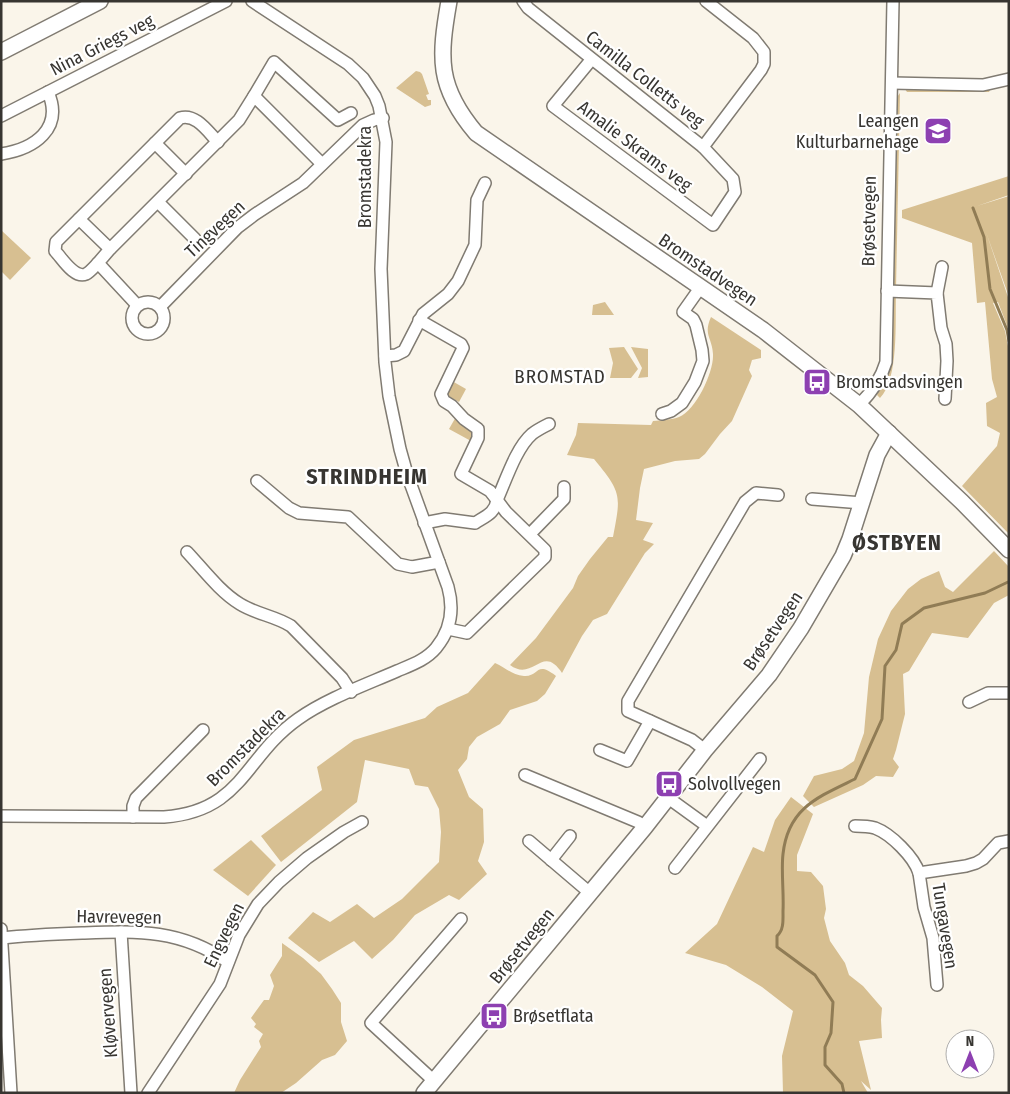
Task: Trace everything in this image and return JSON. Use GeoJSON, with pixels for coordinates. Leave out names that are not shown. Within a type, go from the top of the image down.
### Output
{"type":"FeatureCollection","features":[{"type":"Feature","properties":{"kind":"street"},"geometry":{"type":"LineString","coordinates":[[3,47],[100,1]]}},
{"type":"Feature","properties":{"kind":"street","name":"Nina Griegs veg"},"geometry":{"type":"LineString","coordinates":[[1,116],[226,1]]}},
{"type":"Feature","properties":{"kind":"street","name":"Bromstadekra"},"geometry":{"type":"LineString","coordinates":[[1,816],[178,816],[214,803],[224,797],[240,781],[285,729],[308,712],[428,656],[443,640],[448,629],[451,597],[400,449],[389,396],[380,269],[386,142],[383,118],[375,96],[356,70],[252,1]]}},
{"type":"Feature","properties":{"kind":"street","name":"Bromstadvegen"},"geometry":{"type":"LineString","coordinates":[[449,1],[442,46],[443,69],[455,105],[462,117],[476,133],[763,330],[859,405],[962,502],[1009,550]]}},
{"type":"Feature","properties":{"kind":"street","name":"Camilla Colletts veg"},"geometry":{"type":"LineString","coordinates":[[523,1],[528,8],[591,60],[703,148],[733,180],[735,192]]}},
{"type":"Feature","properties":{"kind":"street"},"geometry":{"type":"LineString","coordinates":[[703,148],[764,64],[764,52],[753,38],[706,1]]}},
{"type":"Feature","properties":{"kind":"street","name":"Brøsetvegen"},"geometry":{"type":"LineString","coordinates":[[859,405],[870,394],[879,380],[886,362],[894,1]]}},
{"type":"Feature","properties":{"kind":"street","name":"Amalie Skrams veg"},"geometry":{"type":"LineString","coordinates":[[591,60],[553,106],[713,225],[735,192]]}},
{"type":"Feature","properties":{"kind":"street"},"geometry":{"type":"LineString","coordinates":[[218,142],[196,120],[186,117],[180,118],[56,242],[55,250],[74,272],[86,274],[98,263],[110,249],[218,142],[239,120],[274,62],[338,120],[351,113]]}},
{"type":"Feature","properties":{"kind":"street"},"geometry":{"type":"LineString","coordinates":[[892,83],[983,85],[1009,79]]}},
{"type":"Feature","properties":{"kind":"street","name":"Nina Griegs veg"},"geometry":{"type":"LineString","coordinates":[[1,154],[33,144],[45,133],[53,113],[52,100],[48,92]]}},
{"type":"Feature","properties":{"kind":"street"},"geometry":{"type":"LineString","coordinates":[[254,96],[322,164]]}},
{"type":"Feature","properties":{"kind":"street","name":"Tingvegen"},"geometry":{"type":"LineString","coordinates":[[160,306],[237,228],[294,190],[363,125],[383,118]]}},
{"type":"Feature","properties":{"kind":"street"},"geometry":{"type":"LineString","coordinates":[[155,143],[186,174]]}},
{"type":"Feature","properties":{"kind":"street"},"geometry":{"type":"LineString","coordinates":[[385,356],[396,355],[404,351],[419,320],[428,308],[443,298],[453,288],[472,252],[476,239],[477,200],[485,184]]}},
{"type":"Feature","properties":{"kind":"street","name":"Tingvegen"},"geometry":{"type":"LineString","coordinates":[[158,202],[195,239]]}},
{"type":"Feature","properties":{"kind":"street"},"geometry":{"type":"LineString","coordinates":[[79,219],[110,249]]}},
{"type":"Feature","properties":{"kind":"street"},"geometry":{"type":"LineString","coordinates":[[98,263],[137,305]]}},
{"type":"Feature","properties":{"kind":"street"},"geometry":{"type":"LineString","coordinates":[[942,267],[937,293],[941,328],[946,344],[945,399]]}},
{"type":"Feature","properties":{"kind":"street"},"geometry":{"type":"LineString","coordinates":[[662,414],[671,412],[682,403],[701,369],[704,356],[696,325],[693,319],[684,312],[700,288]]}},
{"type":"Feature","properties":{"kind":"street","name":"Brøsetvegen"},"geometry":{"type":"LineString","coordinates":[[887,291],[937,293]]}},
{"type":"Feature","properties":{"kind":"street"},"geometry":{"type":"LineString","coordinates":[[148,302],[160,306],[165,318],[161,329],[148,335],[136,330],[133,324],[133,312],[137,305],[148,302]]}},
{"type":"Feature","properties":{"kind":"street"},"geometry":{"type":"LineString","coordinates":[[419,320],[462,346],[463,352],[441,390],[441,397],[457,410],[464,419],[476,427],[479,432],[461,474],[490,491],[506,512],[545,550],[545,557],[467,633],[448,629]]}},
{"type":"Feature","properties":{"kind":"street"},"geometry":{"type":"LineString","coordinates":[[424,523],[445,518],[475,523],[492,512],[496,508],[497,500],[527,439],[533,433],[549,424]]}},
{"type":"Feature","properties":{"kind":"street","name":"Brøsetvegen"},"geometry":{"type":"LineString","coordinates":[[424,1093],[645,827],[705,750],[769,675],[801,628],[842,556],[850,539],[880,449],[894,437]]}},
{"type":"Feature","properties":{"kind":"street"},"geometry":{"type":"LineString","coordinates":[[257,481],[289,508],[299,513],[348,517],[398,564],[412,567],[439,562]]}},
{"type":"Feature","properties":{"kind":"street"},"geometry":{"type":"LineString","coordinates":[[530,534],[564,499],[564,487]]}},
{"type":"Feature","properties":{"kind":"street"},"geometry":{"type":"LineString","coordinates":[[705,750],[692,740],[628,712],[628,701],[746,502],[756,493],[778,494]]}},
{"type":"Feature","properties":{"kind":"street"},"geometry":{"type":"LineString","coordinates":[[812,499],[862,503]]}},
{"type":"Feature","properties":{"kind":"street"},"geometry":{"type":"LineString","coordinates":[[187,552],[235,601],[251,610],[291,626],[342,678],[351,692]]}},
{"type":"Feature","properties":{"kind":"street"},"geometry":{"type":"LineString","coordinates":[[969,702],[988,693],[1009,693]]}},
{"type":"Feature","properties":{"kind":"street"},"geometry":{"type":"LineString","coordinates":[[600,750],[627,761],[650,721]]}},
{"type":"Feature","properties":{"kind":"street"},"geometry":{"type":"LineString","coordinates":[[133,817],[133,806],[136,798],[203,730]]}},
{"type":"Feature","properties":{"kind":"street"},"geometry":{"type":"LineString","coordinates":[[675,868],[760,758]]}},
{"type":"Feature","properties":{"kind":"street"},"geometry":{"type":"LineString","coordinates":[[525,775],[638,822],[645,827]]}},
{"type":"Feature","properties":{"kind":"street"},"geometry":{"type":"LineString","coordinates":[[667,797],[706,826]]}},
{"type":"Feature","properties":{"kind":"street","name":"Engvegen"},"geometry":{"type":"LineString","coordinates":[[148,1093],[220,984],[239,935],[248,919],[267,894],[307,858],[362,822]]}},
{"type":"Feature","properties":{"kind":"street","name":"Tungavegen"},"geometry":{"type":"LineString","coordinates":[[855,826],[873,828],[888,836],[914,862],[919,873],[924,907],[934,938],[937,985]]}},
{"type":"Feature","properties":{"kind":"street"},"geometry":{"type":"LineString","coordinates":[[551,860],[570,836]]}},
{"type":"Feature","properties":{"kind":"street"},"geometry":{"type":"LineString","coordinates":[[528,841],[590,893]]}},
{"type":"Feature","properties":{"kind":"street","name":"Tungavegen"},"geometry":{"type":"LineString","coordinates":[[919,873],[976,863],[984,859],[998,843],[1009,841]]}},
{"type":"Feature","properties":{"kind":"street"},"geometry":{"type":"LineString","coordinates":[[434,1081],[371,1023],[461,919]]}},
{"type":"Feature","properties":{"kind":"street","name":"Havrevegen"},"geometry":{"type":"LineString","coordinates":[[2,934],[41,935],[121,932],[154,934],[177,937],[208,949],[228,962]]}},
{"type":"Feature","properties":{"kind":"street","name":"Kløvervegen"},"geometry":{"type":"LineString","coordinates":[[121,932],[131,1093]]}},
{"type":"Feature","properties":{"kind":"street"},"geometry":{"type":"LineString","coordinates":[[2,934],[2,968],[11,1093]]}},
{"type":"Feature","properties":{"kind":"shaded area"},"geometry":{"type":"Polygon","coordinates":[[[416,71],[422,74],[429,94],[426,95],[428,100],[431,100],[431,105],[425,107],[396,88],[416,71]]]}},
{"type":"Feature","properties":{"kind":"shaded area"},"geometry":{"type":"Polygon","coordinates":[[[905,89],[990,90],[989,92],[907,92],[905,89]]]}},
{"type":"Feature","properties":{"kind":"shaded area"},"geometry":{"type":"Polygon","coordinates":[[[900,93],[896,289],[892,284],[895,100],[900,93]]]}},
{"type":"Feature","properties":{"kind":"shaded area"},"geometry":{"type":"Polygon","coordinates":[[[1009,176],[1009,195],[977,206],[1009,196],[1009,297],[986,232],[1009,300],[1009,331],[998,302],[993,303],[1005,331],[1009,351],[1009,534],[962,486],[997,446],[1000,433],[987,426],[986,403],[997,397],[992,379],[985,302],[977,303],[972,243],[902,218],[902,210],[1009,176]]]}},
{"type":"Feature","properties":{"kind":"shaded area"},"geometry":{"type":"Polygon","coordinates":[[[1,230],[31,258],[10,280],[1,271],[1,230]]]}},
{"type":"Feature","properties":{"kind":"shaded area"},"geometry":{"type":"Polygon","coordinates":[[[896,295],[896,334],[893,364],[886,389],[880,398],[877,395],[884,381],[893,297],[896,295]]]}},
{"type":"Feature","properties":{"kind":"shaded area"},"geometry":{"type":"Polygon","coordinates":[[[605,302],[614,315],[592,315],[593,305],[605,302]]]}},
{"type":"Feature","properties":{"kind":"shaded area"},"geometry":{"type":"Polygon","coordinates":[[[711,317],[761,350],[761,358],[752,360],[749,370],[752,376],[732,421],[699,459],[675,461],[644,469],[636,520],[653,523],[643,540],[654,544],[645,553],[607,614],[593,620],[562,673],[555,665],[549,662],[523,670],[517,669],[510,665],[536,638],[573,588],[578,576],[590,559],[608,537],[613,537],[618,503],[617,495],[610,480],[594,459],[567,455],[576,435],[578,423],[651,425],[653,421],[676,418],[685,413],[692,407],[703,390],[711,370],[713,354],[708,328],[711,317]]]}},
{"type":"Feature","properties":{"kind":"shaded area"},"geometry":{"type":"Polygon","coordinates":[[[624,347],[638,369],[631,378],[610,378],[613,363],[609,348],[624,347]]]}},
{"type":"Feature","properties":{"kind":"shaded area"},"geometry":{"type":"Polygon","coordinates":[[[631,347],[648,349],[648,377],[638,378],[642,368],[631,347]]]}},
{"type":"Feature","properties":{"kind":"shaded area"},"geometry":{"type":"Polygon","coordinates":[[[452,381],[466,389],[459,402],[448,396],[446,391],[452,381]]]}},
{"type":"Feature","properties":{"kind":"shaded area"},"geometry":{"type":"Polygon","coordinates":[[[457,415],[472,430],[471,441],[449,429],[457,415]]]}},
{"type":"Feature","properties":{"kind":"shaded area"},"geometry":{"type":"Polygon","coordinates":[[[994,551],[1009,567],[1009,595],[994,603],[968,638],[932,633],[909,671],[903,674],[905,714],[893,759],[899,767],[893,777],[876,776],[863,785],[814,807],[803,796],[814,776],[842,769],[854,761],[864,733],[869,677],[878,639],[891,611],[908,589],[921,579],[939,571],[945,587],[953,592],[994,551]]]}},
{"type":"Feature","properties":{"kind":"shaded area"},"geometry":{"type":"Polygon","coordinates":[[[495,663],[512,673],[524,676],[529,676],[538,670],[544,669],[556,676],[545,694],[537,701],[510,710],[500,724],[477,737],[469,747],[467,759],[458,770],[469,797],[483,809],[484,842],[478,861],[487,874],[459,900],[449,895],[415,915],[393,940],[372,959],[354,941],[319,962],[288,938],[313,912],[330,922],[357,904],[374,918],[402,899],[439,862],[441,832],[439,809],[428,787],[415,785],[409,769],[365,760],[357,802],[281,862],[261,836],[322,790],[317,767],[354,740],[425,718],[437,707],[468,693],[495,663]]]}},
{"type":"Feature","properties":{"kind":"shaded area"},"geometry":{"type":"Polygon","coordinates":[[[791,797],[813,814],[797,855],[797,871],[811,872],[823,886],[826,909],[824,918],[830,941],[845,963],[849,975],[863,986],[882,1008],[882,1038],[859,1041],[871,1090],[861,1081],[868,1093],[783,1093],[782,1056],[793,1011],[762,987],[726,965],[685,953],[717,924],[753,847],[764,852],[775,820],[791,797]]]}},
{"type":"Feature","properties":{"kind":"shaded area"},"geometry":{"type":"Polygon","coordinates":[[[251,840],[276,865],[248,896],[213,870],[251,840]]]}},
{"type":"Feature","properties":{"kind":"shaded area"},"geometry":{"type":"Polygon","coordinates":[[[282,943],[321,974],[332,989],[341,1003],[341,1022],[347,1041],[335,1055],[322,1060],[296,1083],[281,1093],[234,1093],[261,1047],[259,1041],[263,1034],[254,1027],[256,1024],[251,1018],[264,1000],[269,1000],[274,986],[270,975],[282,956],[282,943]]]}},
{"type":"Feature","properties":{"kind":"waterway"},"geometry":{"type":"LineString","coordinates":[[973,208],[984,237],[990,289],[1007,330],[1009,341]]}},
{"type":"Feature","properties":{"kind":"waterway"},"geometry":{"type":"LineString","coordinates":[[844,1093],[842,1084],[825,1065],[825,1047],[831,1033],[833,1002],[815,975],[777,947],[777,936],[781,931],[783,921],[782,861],[786,838],[791,825],[807,806],[855,779],[882,719],[885,666],[896,650],[902,624],[924,608],[985,593],[1008,582]]}},
{"type":"Feature","properties":{"kind":"place","name":"Leangen Kulturbarnehage"},"geometry":{"type":"Point","coordinates":[938,131]}},
{"type":"Feature","properties":{"kind":"place","name":"Bromstadsvingen"},"geometry":{"type":"Point","coordinates":[817,382]}},
{"type":"Feature","properties":{"kind":"place","name":"Solvollvegen"},"geometry":{"type":"Point","coordinates":[669,784]}},
{"type":"Feature","properties":{"kind":"place","name":"Brøsetflata"},"geometry":{"type":"Point","coordinates":[494,1016]}},
{"type":"Feature","properties":{"kind":"district","name":"BROMSTAD"},"geometry":{"type":"Point","coordinates":[560,376]}},
{"type":"Feature","properties":{"kind":"district","name":"STRINDHEIM"},"geometry":{"type":"Point","coordinates":[367,476]}},
{"type":"Feature","properties":{"kind":"district","name":"ØSTBYEN"},"geometry":{"type":"Point","coordinates":[897,542]}}]}
